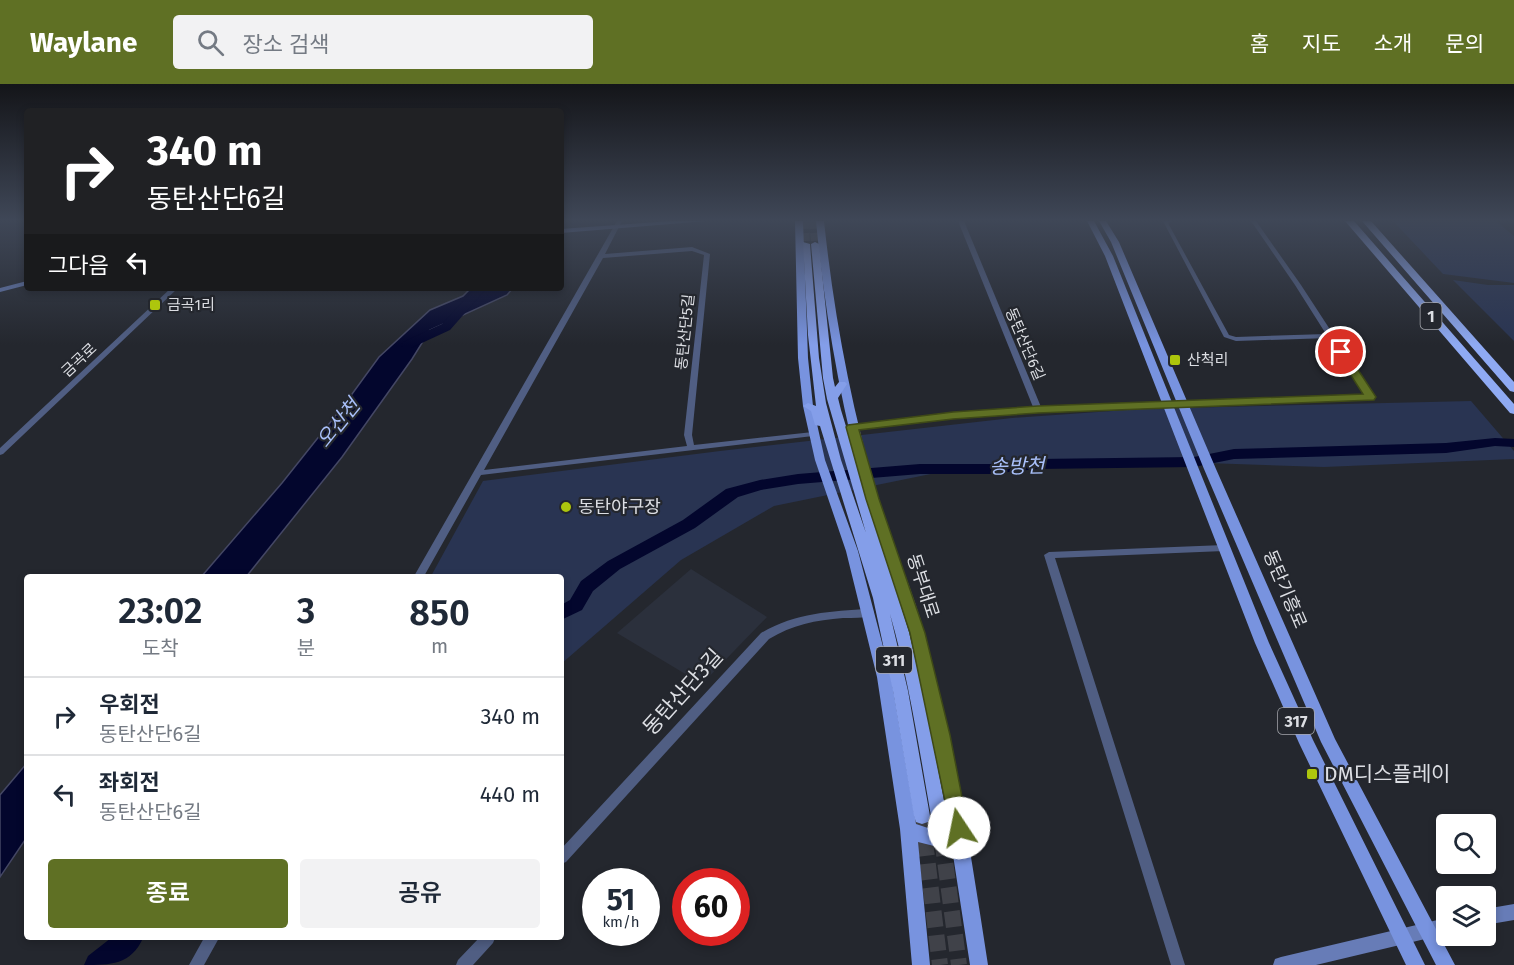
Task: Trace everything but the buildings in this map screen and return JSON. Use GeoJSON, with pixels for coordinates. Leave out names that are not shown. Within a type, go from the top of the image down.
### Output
{"type":"FeatureCollection","features":[{"type":"Feature","properties":{"kind":"highway","name":"동부대로"},"geometry":{"type":"LineString","coordinates":[[811,262],[818,377],[825,423],[834,456],[848,481],[902,633],[915,688],[939,816]]}},
{"type":"Feature","properties":{"kind":"highway","name":"동부대로"},"geometry":{"type":"LineString","coordinates":[[813,262],[828,378],[847,458],[848,481],[897,675],[922,816]]}},
{"type":"Feature","properties":{"kind":"highway","name":"1"},"geometry":{"type":"LineString","coordinates":[[1385,262],[1514,411]]}},
{"type":"Feature","properties":{"kind":"highway","name":"1"},"geometry":{"type":"LineString","coordinates":[[1402,262],[1514,389]]}},
{"type":"Feature","properties":{"kind":"highway"},"geometry":{"type":"LineString","coordinates":[[832,399],[842,384]]}},
{"type":"Feature","properties":{"kind":"highway"},"geometry":{"type":"LineString","coordinates":[[808,406],[816,409],[825,448],[834,456]]}},
{"type":"Feature","properties":{"kind":"main road","name":"동부대로"},"geometry":{"type":"LineString","coordinates":[[809,262],[803,358],[813,434],[820,460],[848,481],[918,633],[959,828],[979,965]]}},
{"type":"Feature","properties":{"kind":"main road","name":"동부대로"},"geometry":{"type":"LineString","coordinates":[[815,262],[831,320],[842,384],[861,458],[848,481],[852,551],[884,677],[908,829],[921,965]]}},
{"type":"Feature","properties":{"kind":"main road","name":"317"},"geometry":{"type":"LineString","coordinates":[[1111,262],[1262,643],[1306,743],[1416,965]]}},
{"type":"Feature","properties":{"kind":"main road","name":"동탄기흥로"},"geometry":{"type":"LineString","coordinates":[[1123,262],[1329,742],[1436,926]]}},
{"type":"Feature","properties":{"kind":"main road"},"geometry":{"type":"LineString","coordinates":[[0,284],[24,278]]}},
{"type":"Feature","properties":{"kind":"main road"},"geometry":{"type":"LineString","coordinates":[[0,290],[24,284]]}},
{"type":"Feature","properties":{"kind":"main road"},"geometry":{"type":"LineString","coordinates":[[908,829],[922,838],[935,840],[949,836],[959,828]]}},
{"type":"Feature","properties":{"kind":"main road"},"geometry":{"type":"LineString","coordinates":[[1496,915],[1512,911]]}},
{"type":"Feature","properties":{"kind":"main road"},"geometry":{"type":"LineString","coordinates":[[1281,965],[1436,928]]}},
{"type":"Feature","properties":{"kind":"main road","name":"동탄기흥로"},"geometry":{"type":"LineString","coordinates":[[1441,946],[1446,965]]}},
{"type":"Feature","properties":{"kind":"street"},"geometry":{"type":"LineString","coordinates":[[420,574],[598,262]]}},
{"type":"Feature","properties":{"kind":"street","name":"동탄산단5길"},"geometry":{"type":"LineString","coordinates":[[691,448],[688,435],[706,262]]}},
{"type":"Feature","properties":{"kind":"street","name":"동탄산단6길"},"geometry":{"type":"LineString","coordinates":[[978,262],[1038,409]]}},
{"type":"Feature","properties":{"kind":"street"},"geometry":{"type":"LineString","coordinates":[[1186,262],[1226,336],[1236,339],[1331,336]]}},
{"type":"Feature","properties":{"kind":"street","name":"동탄산단6길"},"geometry":{"type":"LineString","coordinates":[[852,427],[953,415],[1038,409],[1370,397],[1281,262]]}},
{"type":"Feature","properties":{"kind":"street","name":"금곡로"},"geometry":{"type":"LineString","coordinates":[[0,452],[173,291]]}},
{"type":"Feature","properties":{"kind":"street"},"geometry":{"type":"LineString","coordinates":[[477,473],[813,434]]}},
{"type":"Feature","properties":{"kind":"street"},"geometry":{"type":"LineString","coordinates":[[1178,965],[1049,555],[1224,548]]}},
{"type":"Feature","properties":{"kind":"street","name":"동탄산단3길"},"geometry":{"type":"LineString","coordinates":[[564,855],[765,636],[777,627],[793,622],[869,613]]}},
{"type":"Feature","properties":{"kind":"street"},"geometry":{"type":"LineString","coordinates":[[196,965],[211,940]]}},
{"type":"Feature","properties":{"kind":"street"},"geometry":{"type":"LineString","coordinates":[[463,965],[486,940]]}},
{"type":"Feature","properties":{"kind":"shaded area"},"geometry":{"type":"Polygon","coordinates":[[[1432,262],[1514,262],[1514,283],[1443,274],[1432,262]]]}},
{"type":"Feature","properties":{"kind":"shaded area"},"geometry":{"type":"Polygon","coordinates":[[[1453,280],[1488,285],[1514,285],[1514,341],[1453,280]]]}},
{"type":"Feature","properties":{"kind":"shaded area"},"geometry":{"type":"Polygon","coordinates":[[[1471,401],[1514,451],[1514,459],[1324,467],[1177,462],[960,468],[774,506],[681,560],[564,661],[564,574],[432,574],[483,481],[1012,418],[1141,409],[1471,401]]]}},
{"type":"Feature","properties":{"kind":"shaded area"},"geometry":{"type":"Polygon","coordinates":[[[691,569],[767,617],[702,684],[617,633],[691,569]]]}},
{"type":"Feature","properties":{"kind":"water","name":"오산천"},"geometry":{"type":"Polygon","coordinates":[[[468,291],[510,291],[507,295],[430,330],[342,457],[248,574],[204,574],[282,483],[379,357],[430,310],[463,296],[468,291]]]}},
{"type":"Feature","properties":{"kind":"water"},"geometry":{"type":"Polygon","coordinates":[[[24,767],[24,841],[0,877],[0,795],[24,767]]]}},
{"type":"Feature","properties":{"kind":"waterway","name":"오산천"},"geometry":{"type":"LineString","coordinates":[[407,345],[446,327],[478,291]]}},
{"type":"Feature","properties":{"kind":"waterway","name":"송방천"},"geometry":{"type":"LineString","coordinates":[[564,611],[576,605],[587,586],[614,565],[689,524],[732,493],[760,485],[798,479],[920,469],[990,469],[1037,464],[1194,462],[1234,454],[1446,448],[1495,442],[1514,443]]}},
{"type":"Feature","properties":{"kind":"waterway","name":"송방천"},"geometry":{"type":"LineString","coordinates":[[97,965],[128,940]]}},
{"type":"Feature","properties":{"kind":"tunnel"},"geometry":{"type":"LineString","coordinates":[[922,816],[940,965]]}},
{"type":"Feature","properties":{"kind":"tunnel"},"geometry":{"type":"LineString","coordinates":[[939,816],[959,965]]}},
{"type":"Feature","properties":{"kind":"place","name":"금곡1리"},"geometry":{"type":"Point","coordinates":[155,305]}},
{"type":"Feature","properties":{"kind":"place","name":"산척리"},"geometry":{"type":"Point","coordinates":[1175,360]}},
{"type":"Feature","properties":{"kind":"place","name":"동탄야구장"},"geometry":{"type":"Point","coordinates":[566,507]}},
{"type":"Feature","properties":{"kind":"place","name":"DM디스플레이"},"geometry":{"type":"Point","coordinates":[1312,774]}},
{"type":"Feature","properties":{"kind":"route"},"geometry":{"type":"LineString","coordinates":[[959,828],[918,633],[873,499],[852,427],[953,415],[1038,409],[1370,397],[1341,352]]}}]}
